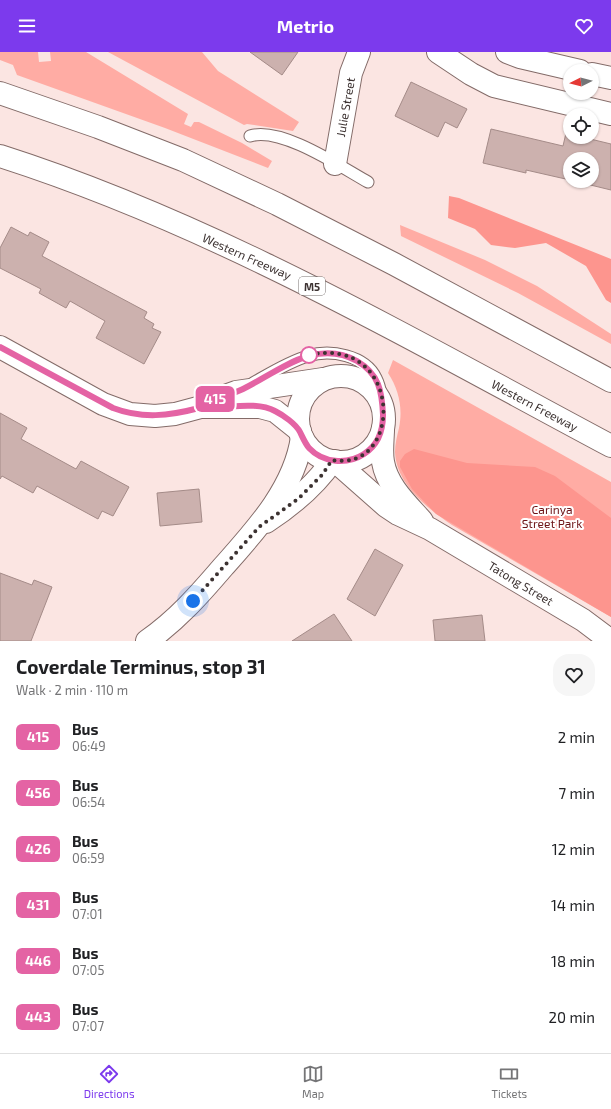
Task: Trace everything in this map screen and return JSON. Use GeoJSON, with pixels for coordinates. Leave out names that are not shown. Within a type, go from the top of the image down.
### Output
{"type":"FeatureCollection","features":[{"type":"Feature","properties":{"kind":"main road","name":"Julie Street"},"geometry":{"type":"LineString","coordinates":[[335,164],[351,73],[359,52]]}},
{"type":"Feature","properties":{"kind":"main road"},"geometry":{"type":"LineString","coordinates":[[438,52],[471,74],[494,86],[611,114]]}},
{"type":"Feature","properties":{"kind":"main road"},"geometry":{"type":"LineString","coordinates":[[507,52],[520,57],[563,67]]}},
{"type":"Feature","properties":{"kind":"main road"},"geometry":{"type":"LineString","coordinates":[[599,75],[611,78]]}},
{"type":"Feature","properties":{"kind":"main road"},"geometry":{"type":"LineString","coordinates":[[0,93],[98,127],[183,160],[277,204],[394,264],[611,381]]}},
{"type":"Feature","properties":{"kind":"main road","name":"Western Freeway"},"geometry":{"type":"LineString","coordinates":[[0,156],[122,200],[308,284],[611,446]]}},
{"type":"Feature","properties":{"kind":"main road"},"geometry":{"type":"LineString","coordinates":[[0,347],[104,404],[121,411],[138,415],[155,416],[175,414],[201,407],[219,397],[236,392],[298,384],[328,378],[349,377],[368,386],[377,397],[383,421],[379,438],[366,453],[353,460],[334,461],[314,452],[301,434],[281,415],[265,408],[201,407]]}},
{"type":"Feature","properties":{"kind":"main road"},"geometry":{"type":"LineString","coordinates":[[147,641],[184,612],[259,527],[288,477],[297,457],[301,434],[298,414],[302,400],[310,389],[328,378]]}},
{"type":"Feature","properties":{"kind":"main road","name":"Tatong Street"},"geometry":{"type":"LineString","coordinates":[[383,421],[382,457],[386,474],[403,500],[430,529]]}},
{"type":"Feature","properties":{"kind":"main road"},"geometry":{"type":"LineString","coordinates":[[259,527],[295,502],[334,461]]}},
{"type":"Feature","properties":{"kind":"main road","name":"Tatong Street"},"geometry":{"type":"LineString","coordinates":[[334,461],[386,506],[398,514],[430,529],[583,620],[611,640]]}},
{"type":"Feature","properties":{"kind":"lane"},"geometry":{"type":"LineString","coordinates":[[250,136],[256,134],[291,140],[368,182]]}},
{"type":"Feature","properties":{"kind":"lane"},"geometry":{"type":"LineString","coordinates":[[236,392],[281,367],[302,358],[318,353],[337,353],[360,363],[373,374],[380,391],[383,421]]}},
{"type":"Feature","properties":{"kind":"green space"},"geometry":{"type":"Polygon","coordinates":[[[0,52],[38,52],[39,62],[51,61],[50,52],[86,52],[188,114],[184,124],[191,127],[194,122],[199,122],[242,143],[272,161],[268,168],[165,128],[17,75],[13,65],[0,60],[0,52]]]}},
{"type":"Feature","properties":{"kind":"green space"},"geometry":{"type":"Polygon","coordinates":[[[108,52],[202,52],[218,71],[299,122],[293,131],[247,124],[244,125],[108,52]]]}},
{"type":"Feature","properties":{"kind":"green space"},"geometry":{"type":"Polygon","coordinates":[[[449,196],[459,198],[611,259],[611,303],[606,300],[586,266],[546,243],[515,248],[491,245],[475,229],[448,218],[449,196]]]}},
{"type":"Feature","properties":{"kind":"green space"},"geometry":{"type":"Polygon","coordinates":[[[400,225],[485,260],[537,286],[611,334],[611,344],[518,293],[401,236],[400,225]]]}},
{"type":"Feature","properties":{"kind":"green space","name":"Carinya Street Park"},"geometry":{"type":"Polygon","coordinates":[[[393,360],[611,482],[611,617],[452,525],[424,503],[407,485],[397,464],[395,452],[401,413],[395,386],[388,373],[393,360]]]}},
{"type":"Feature","properties":{"kind":"green space","name":"Carinya Street Park"},"geometry":{"type":"Polygon","coordinates":[[[414,449],[467,463],[535,467],[555,476],[611,518],[611,617],[436,514],[412,489],[400,467],[400,461],[405,454],[414,449]]]}},
{"type":"Feature","properties":{"kind":"building"},"geometry":{"type":"Polygon","coordinates":[[[250,52],[298,52],[282,75],[250,52]]]}},
{"type":"Feature","properties":{"kind":"building"},"geometry":{"type":"Polygon","coordinates":[[[411,82],[467,109],[457,128],[445,122],[438,137],[395,116],[411,82]]]}},
{"type":"Feature","properties":{"kind":"building"},"geometry":{"type":"Polygon","coordinates":[[[491,129],[563,146],[563,144],[599,144],[599,141],[611,144],[611,190],[599,187],[599,152],[563,152],[563,178],[526,170],[526,173],[483,163],[491,129]]]}},
{"type":"Feature","properties":{"kind":"building"},"geometry":{"type":"Polygon","coordinates":[[[11,227],[28,236],[30,232],[49,242],[42,256],[147,312],[144,318],[154,324],[152,328],[161,332],[144,364],[96,338],[105,321],[70,301],[66,308],[39,293],[41,289],[0,268],[0,248],[11,227]]]}},
{"type":"Feature","properties":{"kind":"building"},"geometry":{"type":"Polygon","coordinates":[[[0,413],[27,428],[21,439],[76,469],[81,461],[129,487],[113,516],[102,511],[98,519],[37,486],[33,493],[2,476],[0,479],[0,413]]]}},
{"type":"Feature","properties":{"kind":"building"},"geometry":{"type":"Polygon","coordinates":[[[199,489],[202,522],[160,526],[157,493],[199,489]]]}},
{"type":"Feature","properties":{"kind":"building"},"geometry":{"type":"Polygon","coordinates":[[[375,549],[403,565],[375,616],[347,599],[375,549]]]}},
{"type":"Feature","properties":{"kind":"building"},"geometry":{"type":"Polygon","coordinates":[[[0,573],[32,585],[34,580],[52,587],[31,641],[0,641],[0,573]]]}},
{"type":"Feature","properties":{"kind":"building"},"geometry":{"type":"Polygon","coordinates":[[[334,614],[352,641],[292,641],[334,614]]]}},
{"type":"Feature","properties":{"kind":"building"},"geometry":{"type":"Polygon","coordinates":[[[482,615],[485,641],[435,641],[433,620],[482,615]]]}},
{"type":"Feature","properties":{"kind":"bus line","name":"415"},"geometry":{"type":"LineString","coordinates":[[0,347],[104,404],[130,414],[155,416],[165,416],[201,407],[219,397],[236,392],[281,367],[306,356],[312,354],[337,353],[349,357],[367,367],[376,378],[380,391],[383,424],[379,438],[366,453],[353,460],[335,461],[326,459],[314,452],[304,441],[300,431],[291,422],[273,410],[242,406],[215,407]]}},
{"type":"Feature","properties":{"kind":"route"},"geometry":{"type":"LineString","coordinates":[[193,601],[259,527],[292,504],[308,490],[322,475],[332,460],[353,460],[371,449],[379,438],[383,424],[382,405],[380,391],[376,378],[373,374],[367,367],[342,354],[318,353],[309,355]]}}]}
